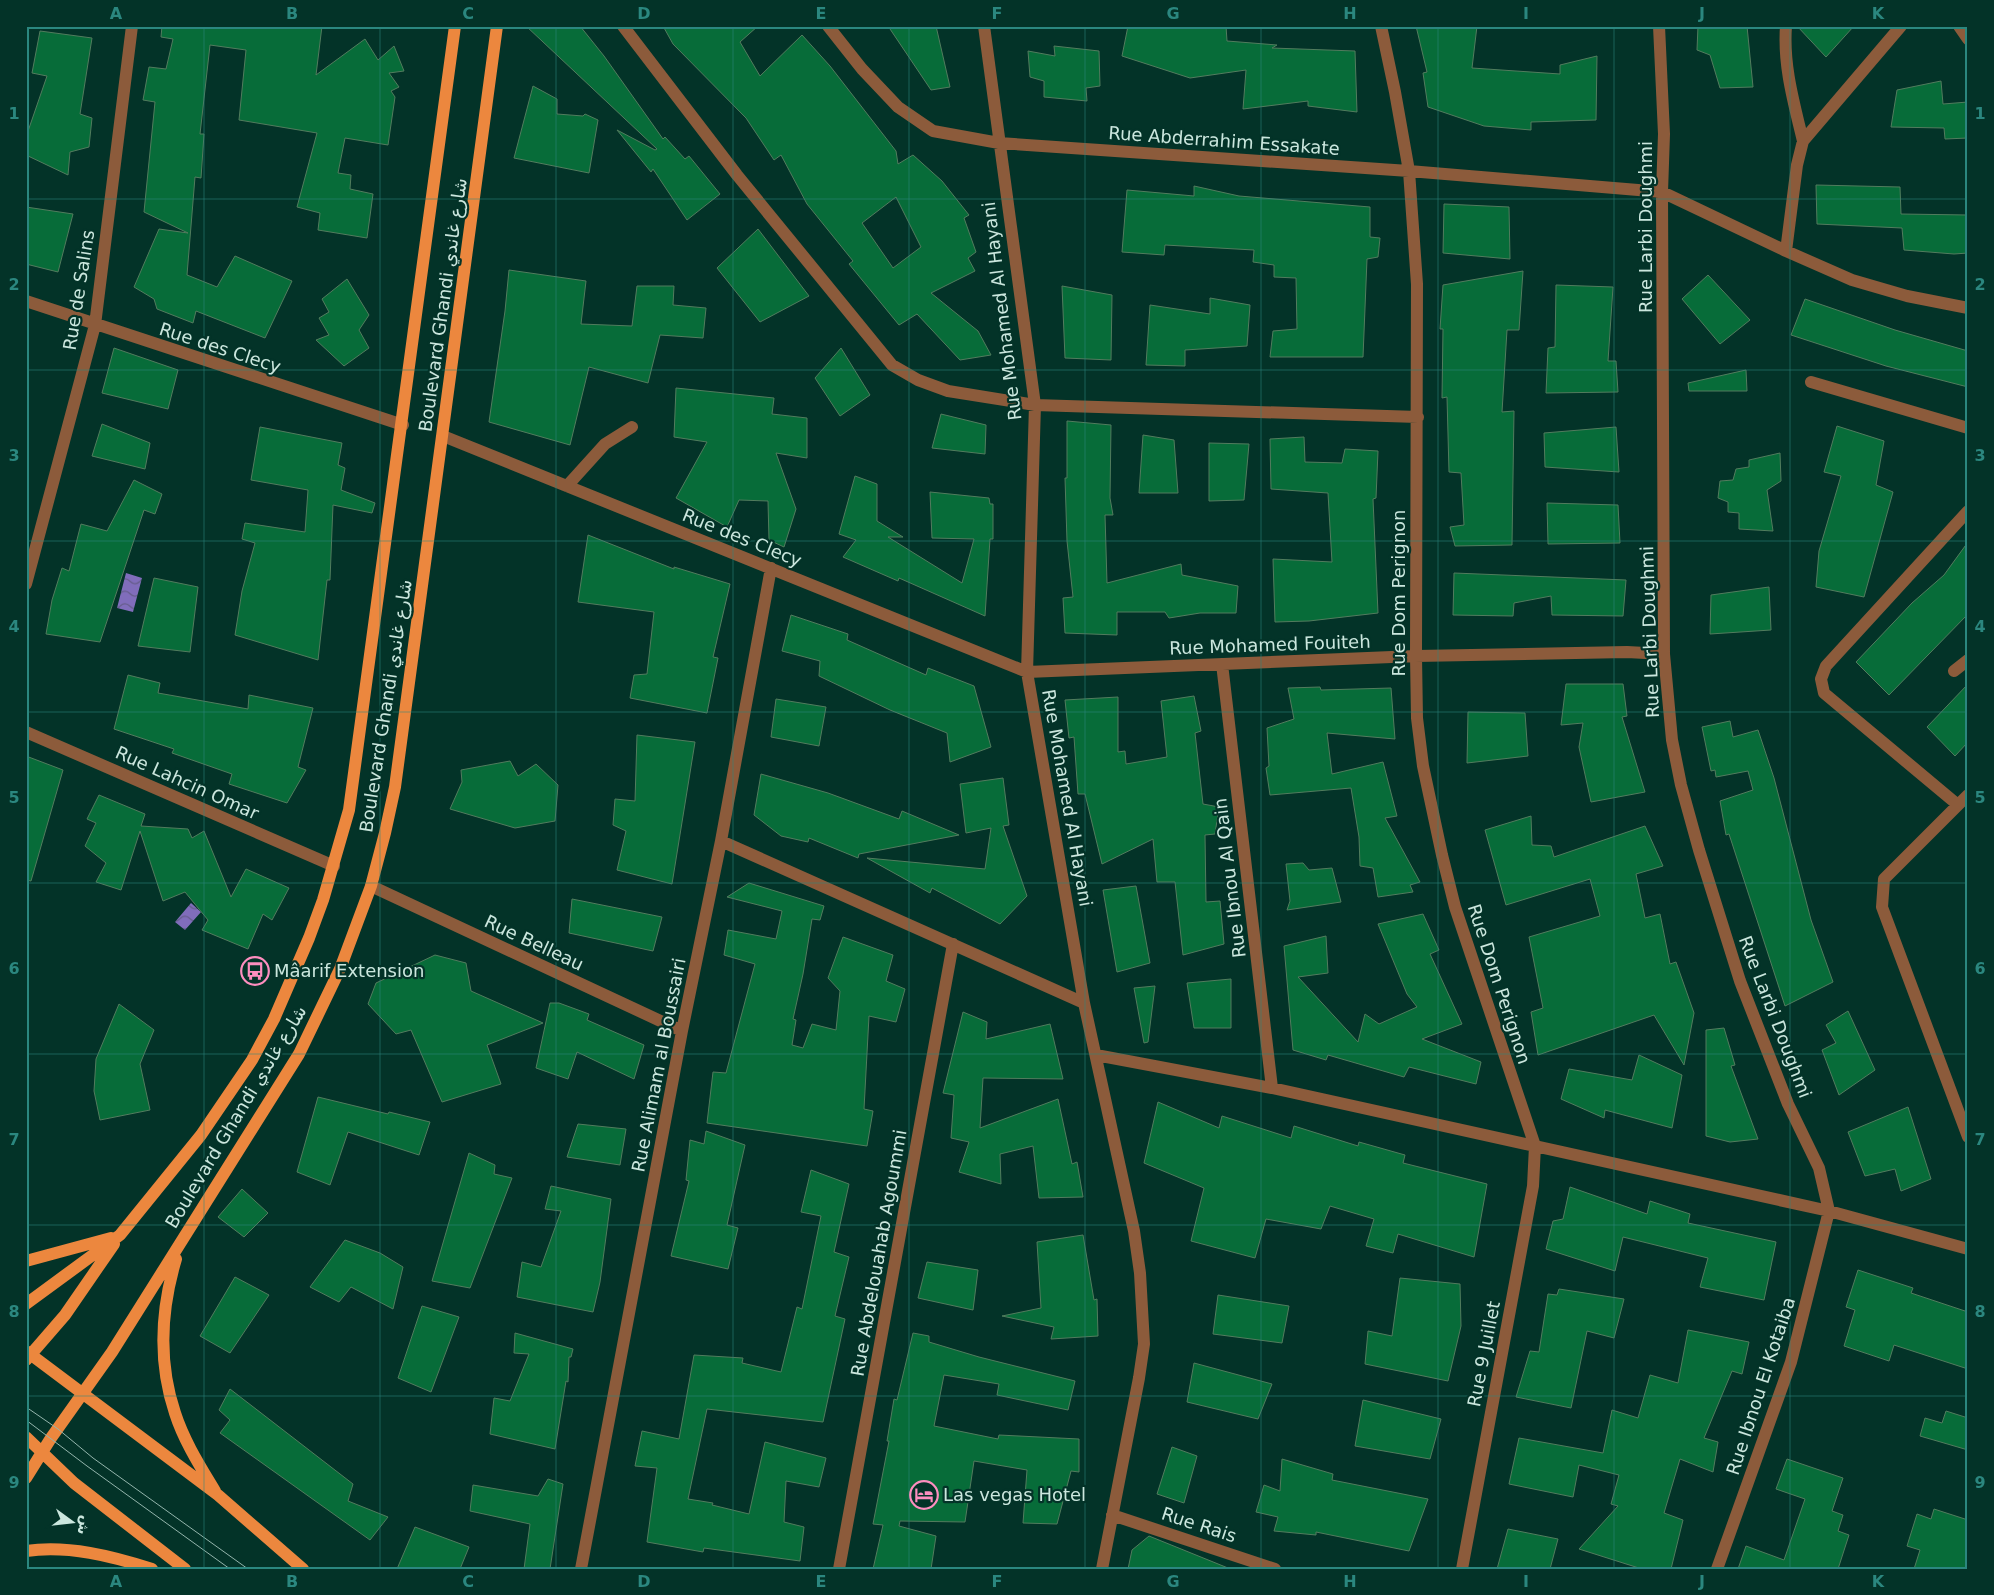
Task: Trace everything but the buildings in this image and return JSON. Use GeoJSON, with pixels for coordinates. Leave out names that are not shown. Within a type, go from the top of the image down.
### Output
{"type":"FeatureCollection","features":[{"type":"Feature","properties":{"kind":"main road","name":"Boulevard Ghandi شارع غاندي"},"geometry":{"type":"LineString","coordinates":[[28,1355],[65,1315],[120,1236],[195,1143],[252,1060],[274,1019],[309,938],[334,866],[349,810],[403,425],[455,26]]}},
{"type":"Feature","properties":{"kind":"main road","name":"Boulevard Ghandi شارع غاندي"},"geometry":{"type":"LineString","coordinates":[[26,1478],[112,1352],[299,1054],[340,969],[371,886],[385,833],[394,787],[497,26]]}},
{"type":"Feature","properties":{"kind":"main road","name":"Boulevard Ghandi شارع غاندي"},"geometry":{"type":"LineString","coordinates":[[26,1304],[120,1236]]}},
{"type":"Feature","properties":{"kind":"main road"},"geometry":{"type":"LineString","coordinates":[[26,1261],[120,1236]]}},
{"type":"Feature","properties":{"kind":"main road"},"geometry":{"type":"LineString","coordinates":[[182,1242],[168,1287],[162,1319],[167,1383],[175,1413],[187,1442],[218,1495]]}},
{"type":"Feature","properties":{"kind":"main road"},"geometry":{"type":"LineString","coordinates":[[28,1355],[84,1394],[218,1495],[303,1569]]}},
{"type":"Feature","properties":{"kind":"main road"},"geometry":{"type":"LineString","coordinates":[[26,1437],[74,1483],[184,1569]]}},
{"type":"Feature","properties":{"kind":"main road"},"geometry":{"type":"LineString","coordinates":[[26,1550],[48,1548],[99,1554],[152,1569]]}},
{"type":"Feature","properties":{"kind":"street","name":"Rue de Salins"},"geometry":{"type":"LineString","coordinates":[[26,584],[94,325],[132,26]]}},
{"type":"Feature","properties":{"kind":"street"},"geometry":{"type":"LineString","coordinates":[[623,26],[737,175],[892,365],[918,380],[948,391],[1035,405],[1418,417]]}},
{"type":"Feature","properties":{"kind":"street","name":"Rue Abderrahim Essakate"},"geometry":{"type":"LineString","coordinates":[[828,26],[862,69],[898,107],[933,131],[999,143],[1409,171],[1662,192]]}},
{"type":"Feature","properties":{"kind":"street","name":"Rue Mohamed Al Hayani"},"geometry":{"type":"LineString","coordinates":[[984,26],[1035,405],[1027,672],[1084,1003],[1134,1231],[1140,1273],[1144,1344],[1102,1569]]}},
{"type":"Feature","properties":{"kind":"street","name":"Rue Dom Perignon"},"geometry":{"type":"LineString","coordinates":[[1380,26],[1395,92],[1409,171],[1417,284],[1416,656],[1417,718],[1423,766],[1439,846],[1455,907],[1535,1146]]}},
{"type":"Feature","properties":{"kind":"street","name":"Rue Larbi Doughmi"},"geometry":{"type":"LineString","coordinates":[[1659,26],[1664,134],[1662,192],[1664,654],[1672,740],[1681,785],[1699,850],[1740,981],[1788,1104],[1819,1168],[1829,1210]]}},
{"type":"Feature","properties":{"kind":"street"},"geometry":{"type":"LineString","coordinates":[[1786,26],[1784,45],[1787,72],[1803,141]]}},
{"type":"Feature","properties":{"kind":"street"},"geometry":{"type":"LineString","coordinates":[[1786,252],[1796,165],[1803,141],[1900,26]]}},
{"type":"Feature","properties":{"kind":"street"},"geometry":{"type":"LineString","coordinates":[[1960,27],[1968,39]]}},
{"type":"Feature","properties":{"kind":"street"},"geometry":{"type":"LineString","coordinates":[[1662,192],[1786,252],[1852,280],[1907,296],[1968,308]]}},
{"type":"Feature","properties":{"kind":"street","name":"Rue des Clecy"},"geometry":{"type":"LineString","coordinates":[[26,301],[94,325],[403,425]]}},
{"type":"Feature","properties":{"kind":"street"},"geometry":{"type":"LineString","coordinates":[[1811,382],[1968,428]]}},
{"type":"Feature","properties":{"kind":"street"},"geometry":{"type":"LineString","coordinates":[[566,486],[605,444],[632,427]]}},
{"type":"Feature","properties":{"kind":"street","name":"Rue des Clecy"},"geometry":{"type":"LineString","coordinates":[[443,436],[1027,672]]}},
{"type":"Feature","properties":{"kind":"street"},"geometry":{"type":"LineString","coordinates":[[1958,805],[1824,692],[1821,679],[1826,666],[1968,511]]}},
{"type":"Feature","properties":{"kind":"street","name":"Rue Alimam al Boussairi"},"geometry":{"type":"LineString","coordinates":[[581,1569],[682,1031],[722,841],[770,568]]}},
{"type":"Feature","properties":{"kind":"street","name":"Rue Mohamed Fouiteh"},"geometry":{"type":"LineString","coordinates":[[1027,672],[1416,656],[1627,652],[1664,654]]}},
{"type":"Feature","properties":{"kind":"street"},"geometry":{"type":"LineString","coordinates":[[1954,671],[1968,660]]}},
{"type":"Feature","properties":{"kind":"street","name":"Rue Ibnou Al Qain"},"geometry":{"type":"LineString","coordinates":[[1222,664],[1272,1088]]}},
{"type":"Feature","properties":{"kind":"street","name":"Rue Lahcin Omar"},"geometry":{"type":"LineString","coordinates":[[26,732],[334,866]]}},
{"type":"Feature","properties":{"kind":"street"},"geometry":{"type":"LineString","coordinates":[[1968,795],[1884,879],[1882,907],[1968,1137]]}},
{"type":"Feature","properties":{"kind":"street"},"geometry":{"type":"LineString","coordinates":[[722,841],[1084,1003]]}},
{"type":"Feature","properties":{"kind":"street","name":"Rue Belleau"},"geometry":{"type":"LineString","coordinates":[[371,886],[682,1031]]}},
{"type":"Feature","properties":{"kind":"street","name":"Rue Abdelouahab Agoummi"},"geometry":{"type":"LineString","coordinates":[[839,1569],[953,944]]}},
{"type":"Feature","properties":{"kind":"street"},"geometry":{"type":"LineString","coordinates":[[1096,1055],[1272,1088],[1829,1210],[1968,1249]]}},
{"type":"Feature","properties":{"kind":"street","name":"Rue 9 Juillet"},"geometry":{"type":"LineString","coordinates":[[1462,1569],[1533,1186],[1535,1146]]}},
{"type":"Feature","properties":{"kind":"street","name":"Rue Ibnou El Kotaiba"},"geometry":{"type":"LineString","coordinates":[[1717,1569],[1791,1362],[1829,1210]]}},
{"type":"Feature","properties":{"kind":"street","name":"Rue Rais"},"geometry":{"type":"LineString","coordinates":[[1112,1516],[1275,1569]]}},
{"type":"Feature","properties":{"kind":"water"},"geometry":{"type":"Polygon","coordinates":[[[126,573],[142,578],[133,612],[117,608],[126,573]]]}},
{"type":"Feature","properties":{"kind":"water"},"geometry":{"type":"Polygon","coordinates":[[[191,903],[201,912],[185,930],[175,922],[191,903]]]}},
{"type":"Feature","properties":{"kind":"tram line"},"geometry":{"type":"LineString","coordinates":[[26,1407],[58,1429],[93,1458],[248,1569]]}},
{"type":"Feature","properties":{"kind":"tram line"},"geometry":{"type":"LineString","coordinates":[[26,1420],[230,1569]]}},
{"type":"Feature","properties":{"kind":"place","name":"Mâarif Extension"},"geometry":{"type":"Point","coordinates":[255,971]}},
{"type":"Feature","properties":{"kind":"place","name":"Las vegas Hotel"},"geometry":{"type":"Point","coordinates":[924,1495]}}]}
